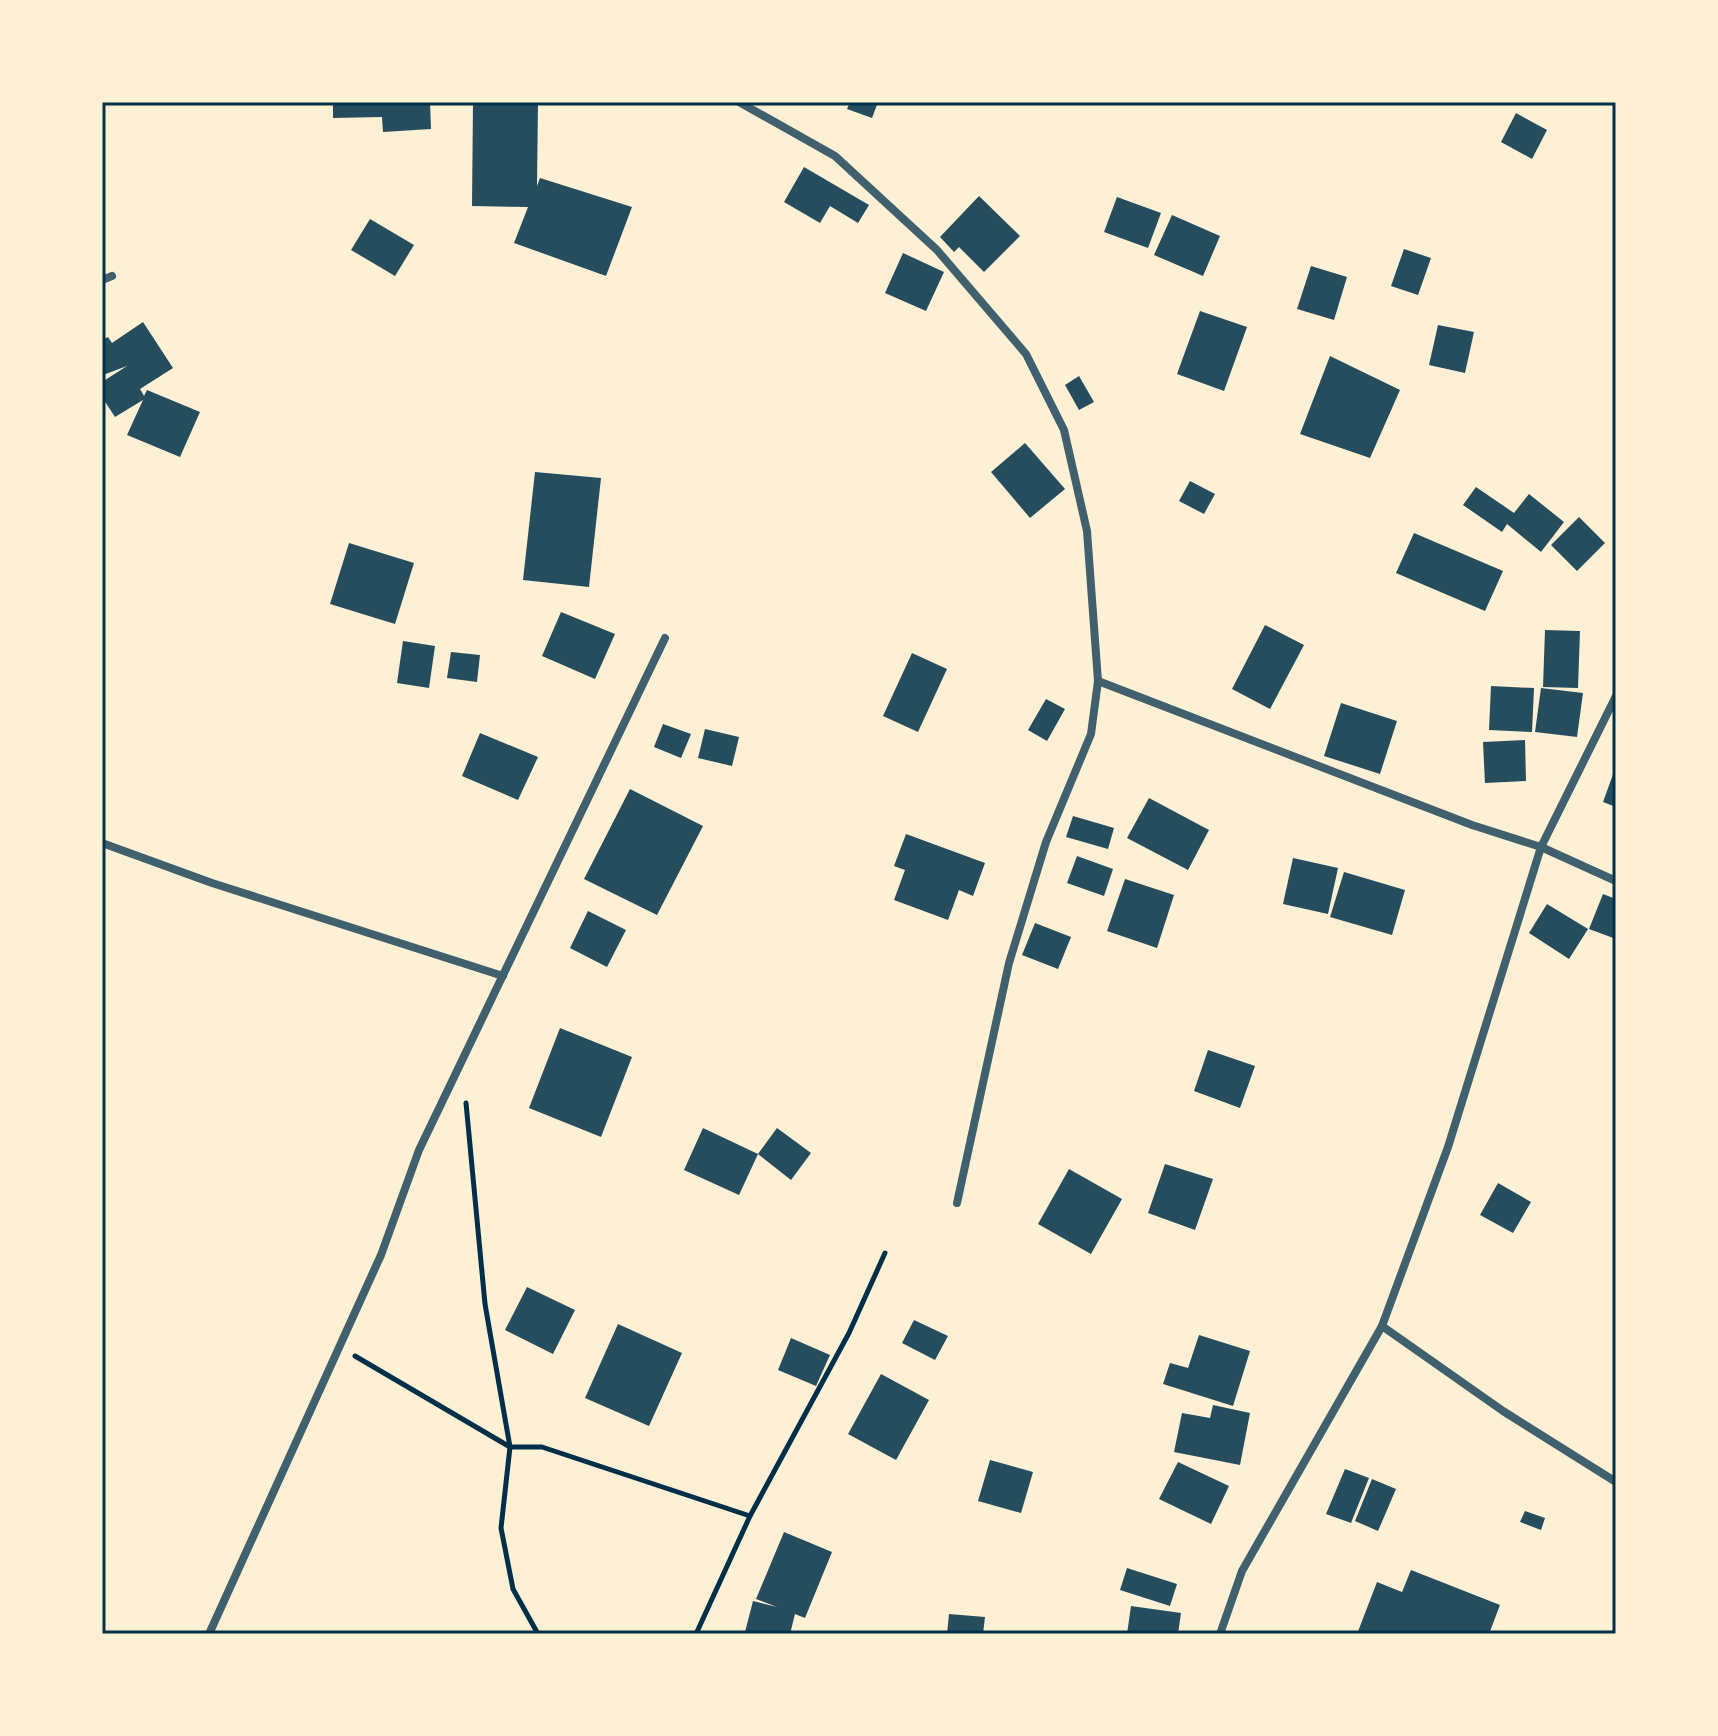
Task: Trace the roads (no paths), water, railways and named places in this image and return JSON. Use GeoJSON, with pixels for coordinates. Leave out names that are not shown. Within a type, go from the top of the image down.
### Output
{"type":"FeatureCollection","features":[{"type":"Feature","properties":{"kind":"street"},"geometry":{"type":"LineString","coordinates":[[739,102],[835,156],[937,250],[1026,354],[1064,430],[1087,531],[1098,681],[1091,734],[1046,842],[1009,963],[957,1203]]}},
{"type":"Feature","properties":{"kind":"street"},"geometry":{"type":"LineString","coordinates":[[102,280],[112,276]]}},
{"type":"Feature","properties":{"kind":"street"},"geometry":{"type":"LineString","coordinates":[[209,1634],[381,1255],[419,1150],[665,638]]}},
{"type":"Feature","properties":{"kind":"street"},"geometry":{"type":"LineString","coordinates":[[1098,681],[1472,825],[1541,847],[1616,881]]}},
{"type":"Feature","properties":{"kind":"street"},"geometry":{"type":"LineString","coordinates":[[1220,1634],[1242,1571],[1382,1326],[1448,1147],[1541,847],[1616,696]]}},
{"type":"Feature","properties":{"kind":"street"},"geometry":{"type":"LineString","coordinates":[[102,843],[212,883],[503,976]]}},
{"type":"Feature","properties":{"kind":"street"},"geometry":{"type":"LineString","coordinates":[[1382,1326],[1503,1411],[1616,1482]]}}]}
